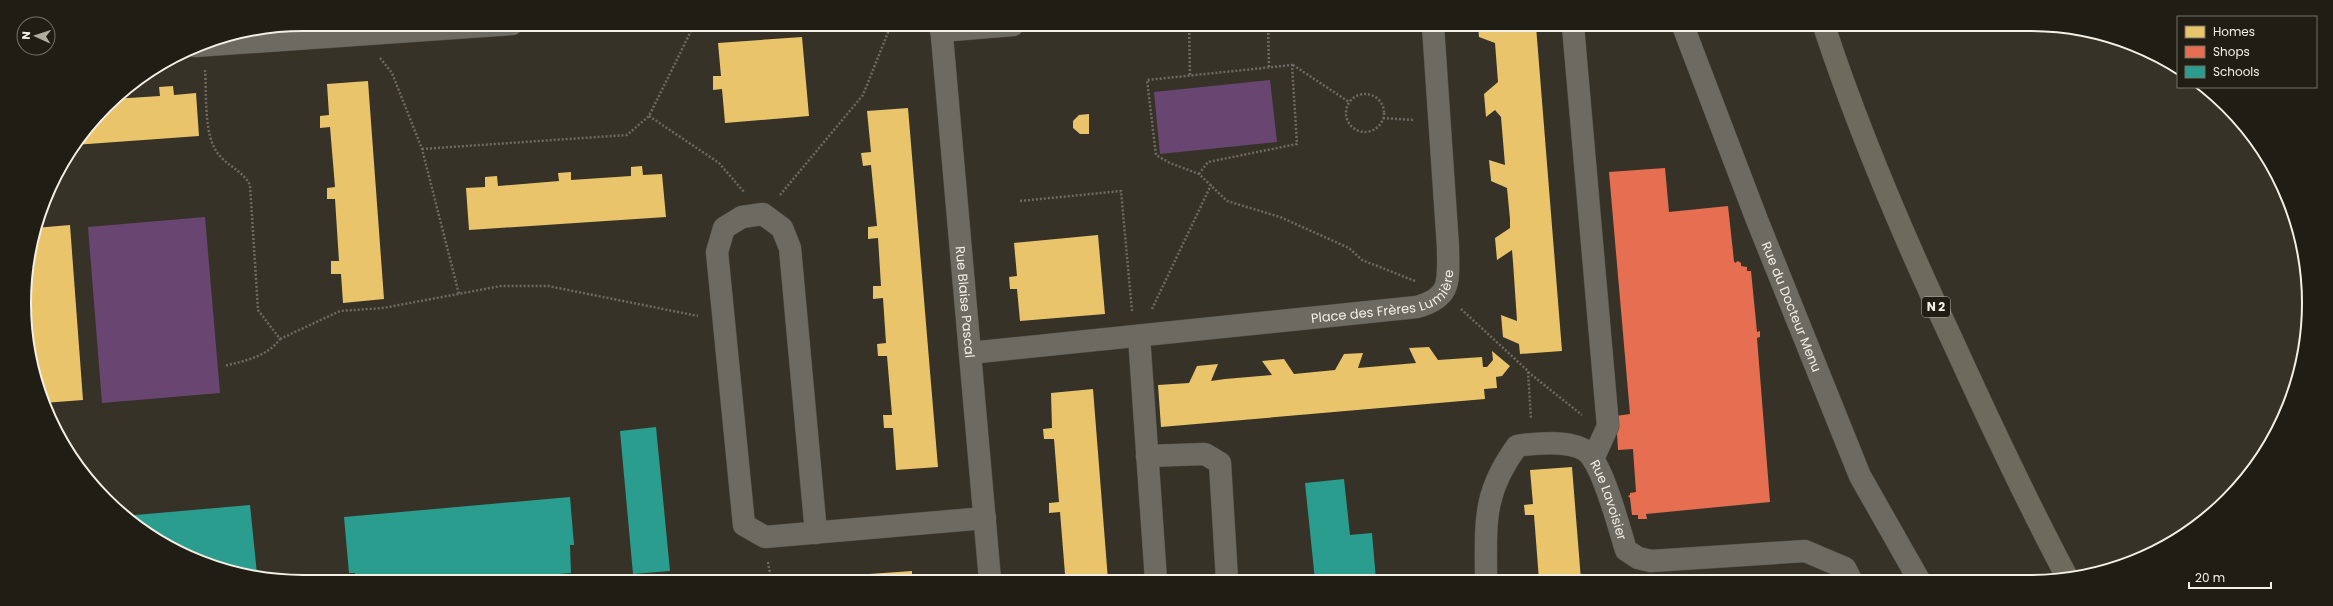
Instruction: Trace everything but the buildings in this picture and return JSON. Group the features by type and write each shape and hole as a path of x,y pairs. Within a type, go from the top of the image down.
{"main road":[{"name":"N 2","path":"1826,31 1841,76 1891,204 1994,431 2065,573"}],"street":[{"path":"217,45 415,31"},
{"name":"Rue Blaise Pascal","path":"941,31 990,575"},
{"name":"Place des Frères Lumière","path":"970,353 1417,307 1433,302 1444,293 1448,277 1448,247 1433,31"},
{"path":"1573,31 1608,426 1593,459"},
{"name":"Rue du Docteur Menu","path":"1685,31 1757,220 1860,476 1916,575"},
{"path":"816,533 790,248 782,228 763,214 742,217 724,228 717,252 744,525 765,537 816,533 985,518"},
{"path":"1139,336 1156,575"},
{"name":"Rue Lavoisier","path":"1486,575 1486,524 1491,489 1504,464 1517,446 1546,442 1570,446 1585,451 1598,465 1626,550 1638,558 1651,561 1805,551 1845,568 1848,575"},
{"path":"1147,456 1205,454 1220,463 1227,575"}],"path":[{"path":"422,149 627,135 649,116 691,31"},
{"path":"649,116 719,163 763,214 863,95 889,31"},
{"path":"1189,31 1190,75"},
{"path":"1268,31 1269,67"},
{"path":"360,35 392,73 422,149 459,294"},
{"path":"200,52 209,132 212,145 222,158 245,176 250,185 258,310 280,339"},
{"path":"1199,174 1208,162 1296,144 1292,65"},
{"path":"1349,102 1292,65 1147,80 1156,155 1170,163 1199,174 1227,201 1280,217 1349,248 1362,260 1444,293 1528,371 1578,413 1608,426"},
{"path":"1364,94 1375,97 1383,106 1383,118 1380,123 1370,130 1357,130 1348,121 1346,108 1353,98 1364,94"},
{"path":"1383,118 1440,123"},
{"path":"1139,336 1211,186"},
{"path":"1020,201 1121,191 1132,318 1139,336"},
{"path":"224,366 252,358 273,348 280,339 340,311 383,308 501,286 548,286 724,321"},
{"path":"1528,371 1533,443"}],"shaded area":[{"path":"1270,80 1277,142 1160,154 1154,92"},
{"path":"205,217 220,393 102,403 88,227"}]}
